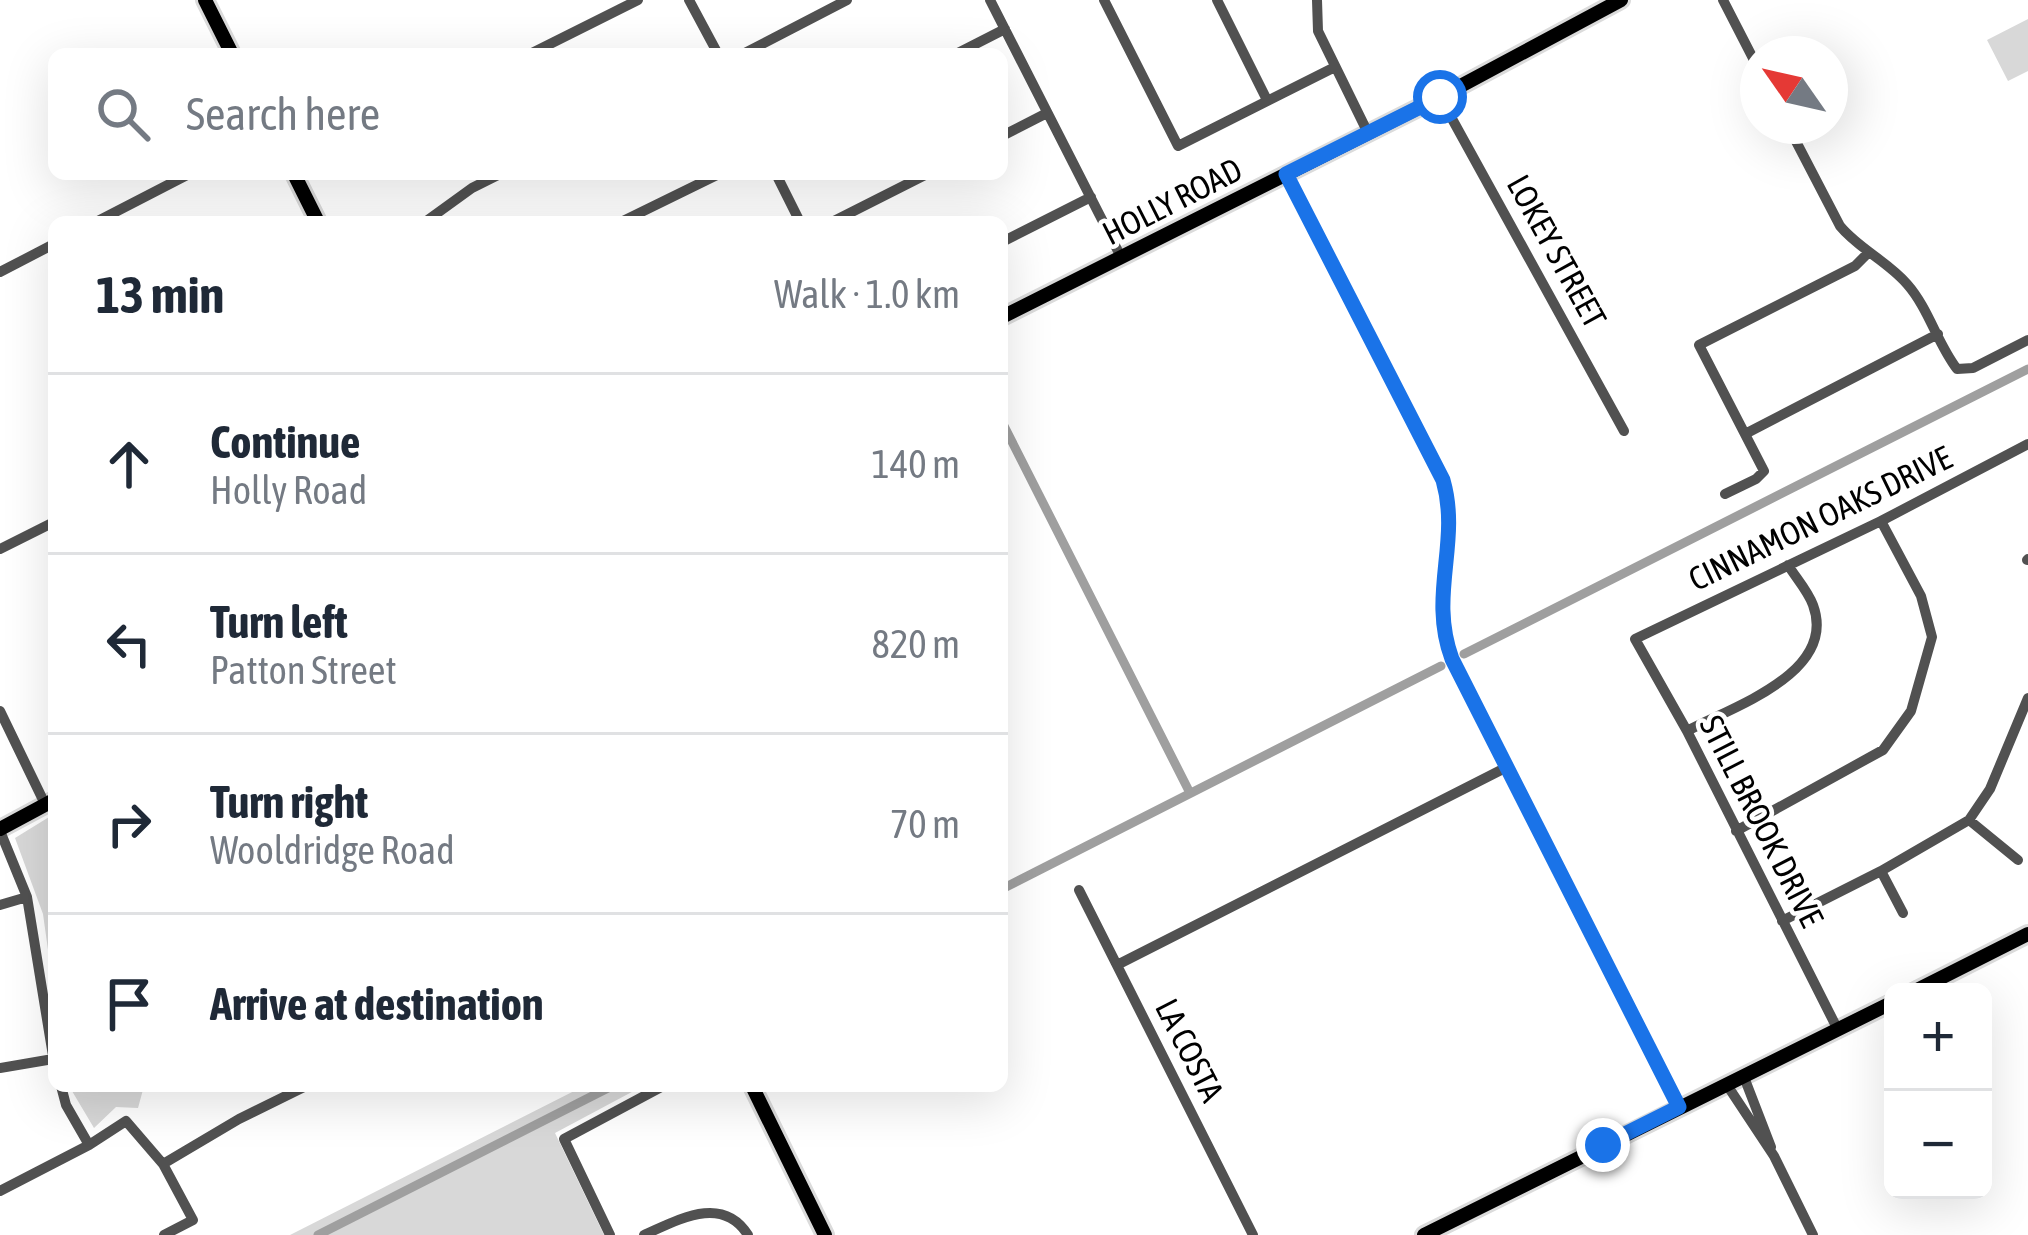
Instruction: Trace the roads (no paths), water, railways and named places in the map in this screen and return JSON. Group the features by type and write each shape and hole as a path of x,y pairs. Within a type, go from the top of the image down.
{"main road":[{"path":"205,0 229,48"},
{"name":"HOLLY ROAD","path":"1008,313 1440,97 1621,0"},
{"path":"297,180 315,216"},
{"path":"0,830 48,803"},
{"path":"1930,983 2028,934"},
{"path":"1424,1235 1884,1007"},
{"path":"755,1092 825,1235"}],"street":[{"path":"542,48 638,0"},
{"path":"689,0 715,48"},
{"path":"754,48 847,0"},
{"path":"990,0 1121,256"},
{"path":"1104,0 1178,146 1334,67"},
{"path":"1217,0 1267,100"},
{"path":"1317,0 1318,31 1367,131"},
{"path":"1723,0 1742,36"},
{"path":"968,48 1005,29"},
{"name":"LOKEY STREET","path":"1440,97 1624,431"},
{"path":"1008,133 1047,113"},
{"path":"1797,144 1840,226 1905,282 1957,369 1973,368 2028,340"},
{"path":"1286,174 1443,480 1450,511 1440,603 1442,630 1679,1107"},
{"path":"108,216 178,180"},
{"path":"432,216 488,180"},
{"path":"633,216 707,180"},
{"path":"779,180 797,216"},
{"path":"844,216 915,180"},
{"path":"1008,239 1091,197"},
{"path":"0,272 48,247"},
{"path":"1725,494 1764,471 1699,345 1855,266 1869,252"},
{"path":"1745,434 1937,334"},
{"name":"CINNAMON OAKS DRIVE","path":"1635,639 2026,450"},
{"path":"1736,831 1883,750 1911,711 1932,637 1921,596 1881,521"},
{"path":"0,549 48,525"},
{"path":"1687,731 1784,680 1805,663 1817,634 1814,606 1788,565"},
{"name":"STILL BROOK DRIVE","path":"1635,639 1687,731 1838,1030"},
{"path":"1782,921 1882,872 1969,820 1990,789 2025,716 2028,698"},
{"path":"0,711 48,798"},
{"path":"1117,965 1507,767"},
{"path":"1969,820 2018,860"},
{"path":"0,830 27,897 48,1025"},
{"path":"1882,872 1904,913"},
{"name":"LA COSTA","path":"1079,890 1253,1235"},
{"path":"0,905 27,897"},
{"path":"0,1069 48,1062"},
{"path":"1744,1077 1774,1156 1814,1235"},
{"path":"1727,1085 1774,1156"},
{"path":"63,1092 89,1145"},
{"path":"163,1164 294,1092"},
{"path":"610,1235 564,1139 652,1092"},
{"path":"0,1191 127,1121 163,1164 193,1220 164,1235"},
{"path":"644,1235 706,1211 740,1222 748,1235"}],"waterway":[{"path":"1464,654 2028,369"},
{"path":"1008,434 1190,793"},
{"path":"1008,886 1441,666"},
{"path":"318,1235 600,1092"}]}
